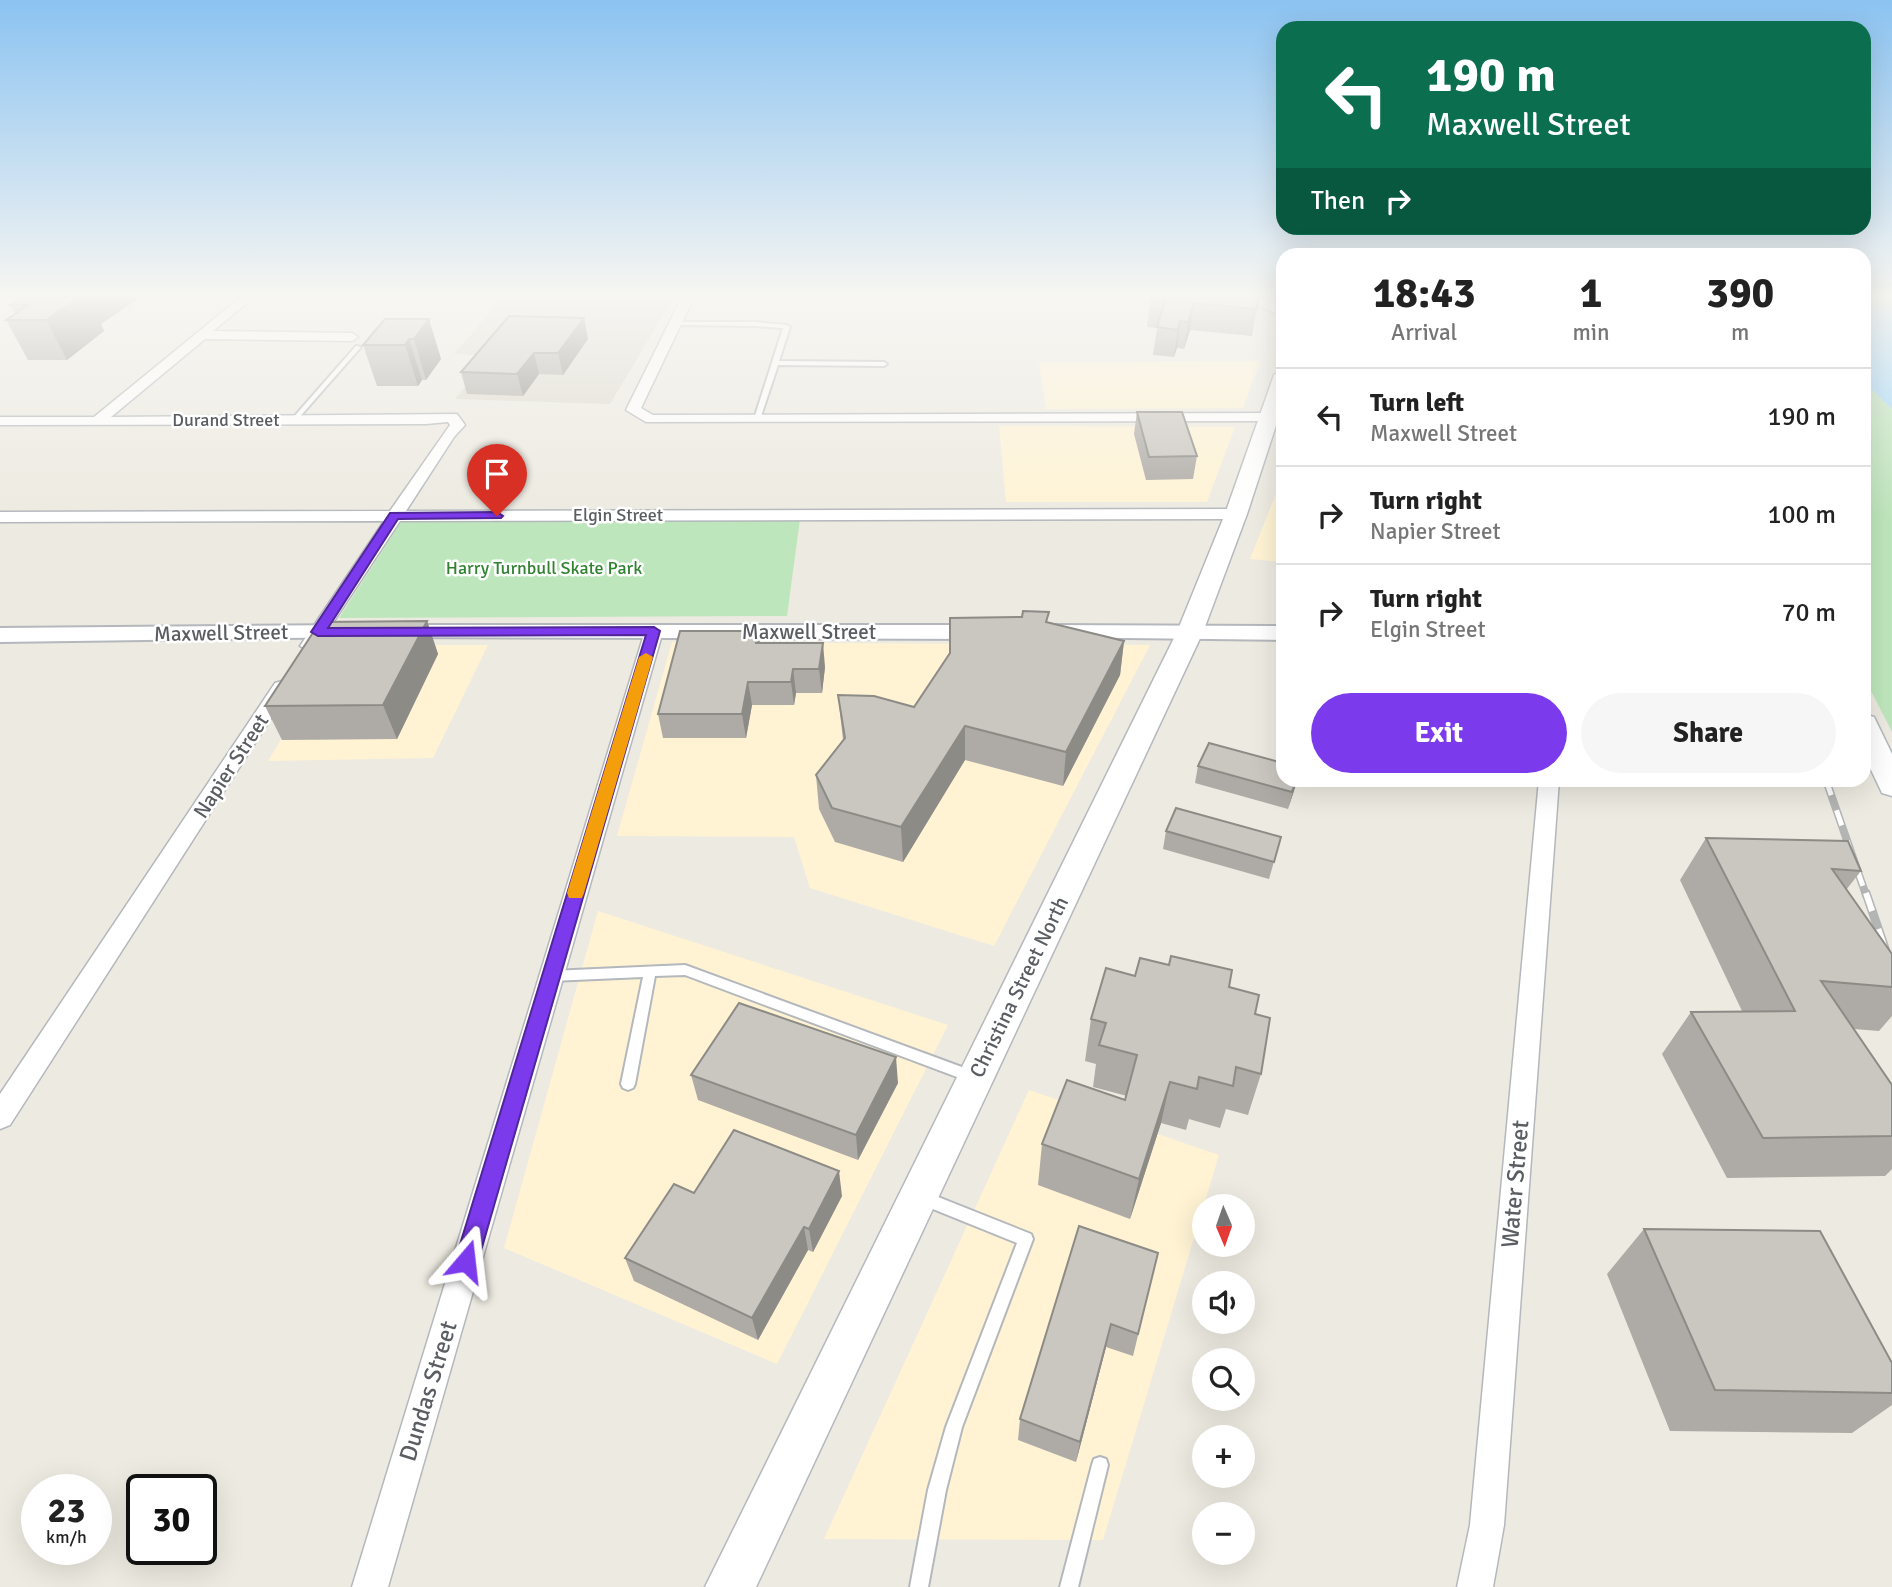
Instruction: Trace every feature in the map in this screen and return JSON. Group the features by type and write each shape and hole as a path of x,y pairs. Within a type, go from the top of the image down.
{"main road":[{"name":"Christina Street North","path":"730,1587 1190,632 1236,514 1276,395"},
{"path":"1871,739 1892,786"}],"street":[{"path":"98,420 158,371"},
{"path":"652,371 633,410 651,419 1268,417"},
{"name":"Durand Street","path":"0,421 426,420 452,417"},
{"name":"Napier Street","path":"0,1117 449,433 458,425 452,417"},
{"name":"Elgin Street","path":"0,516 1236,514"},
{"name":"Maxwell Street","path":"0,635 654,631 1276,633"},
{"name":"Dundas Street","path":"370,1587 654,631"},
{"name":"Water Street","path":"1475,1587 1487,1525 1548,787"}],"lane":[{"path":"294,420 332,371"},
{"path":"757,419 772,371"},
{"path":"551,976 685,970 975,1078"},
{"path":"628,1084 650,972"},
{"path":"918,1196 1027,1239 954,1427 937,1490 919,1587"},
{"path":"1069,1587 1100,1465"}],"shaded area":[{"path":"478,371 630,371 610,404 455,399"},
{"path":"1040,371 1256,371 1243,408 1046,409"},
{"path":"999,426 1235,427 1207,502 1006,502"},
{"path":"1276,493 1276,561 1250,559"},
{"path":"672,642 1150,645 994,946 810,888 794,837 617,836"},
{"path":"337,645 488,645 433,758 268,761"},
{"path":"598,911 948,1025 777,1364 504,1248"},
{"path":"1029,1090 1219,1155 1207,1194 1192,1194 1192,1245 1103,1540 824,1539"}],"green space":[{"path":"1871,389 1892,409 1892,732 1871,691"},
{"name":"Harry Turnbull Skate Park","path":"403,519 800,519 787,616 339,618"}],"water":[{"path":"1871,371 1892,371 1892,409 1871,389"}],"building":[{"path":"462,371 519,371 517,374"},
{"path":"1137,412 1182,412 1197,456 1149,457"},
{"path":"1023,611 1049,612 1046,622 1124,641 1066,752 965,726 901,827 832,808 816,775 845,738 838,695 874,696 914,707 950,653 950,618 1022,617"},
{"path":"427,621 383,705 265,706 320,622"},
{"path":"680,631 758,631 756,643 823,643 819,669 793,669 791,682 748,682 742,714 658,714"},
{"path":"1209,743 1276,761 1276,787 1294,787 1292,792 1198,766"},
{"path":"1176,808 1281,837 1274,862 1166,831"},
{"path":"1706,838 1848,841 1861,871 1832,869 1892,954 1892,987 1821,981 1892,1085 1892,1136 1763,1138 1691,1012 1795,1011"},
{"path":"1171,956 1232,970 1229,987 1259,995 1255,1014 1270,1018 1261,1074 1236,1067 1233,1086 1199,1077 1197,1089 1170,1082 1139,1179 1042,1144 1067,1080 1125,1100 1137,1055 1099,1045 1106,1023 1091,1019 1106,968 1135,976 1140,958 1169,965"},
{"path":"739,1003 896,1057 856,1135 691,1075"},
{"path":"734,1130 839,1171 809,1229 804,1227 752,1318 625,1258 674,1184 694,1193"},
{"path":"1079,1226 1158,1253 1138,1334 1111,1324 1080,1442 1020,1419"},
{"path":"1644,1229 1820,1231 1892,1363 1892,1393 1715,1390"}],"railway":[{"path":"1828,787 1866,895"},
{"path":"1866,893 1892,969"}],"slow traffic":[{"path":"575,893 646,657"}],"route":[{"path":"466,1261 654,631 318,632 395,516 497,516"}]}
